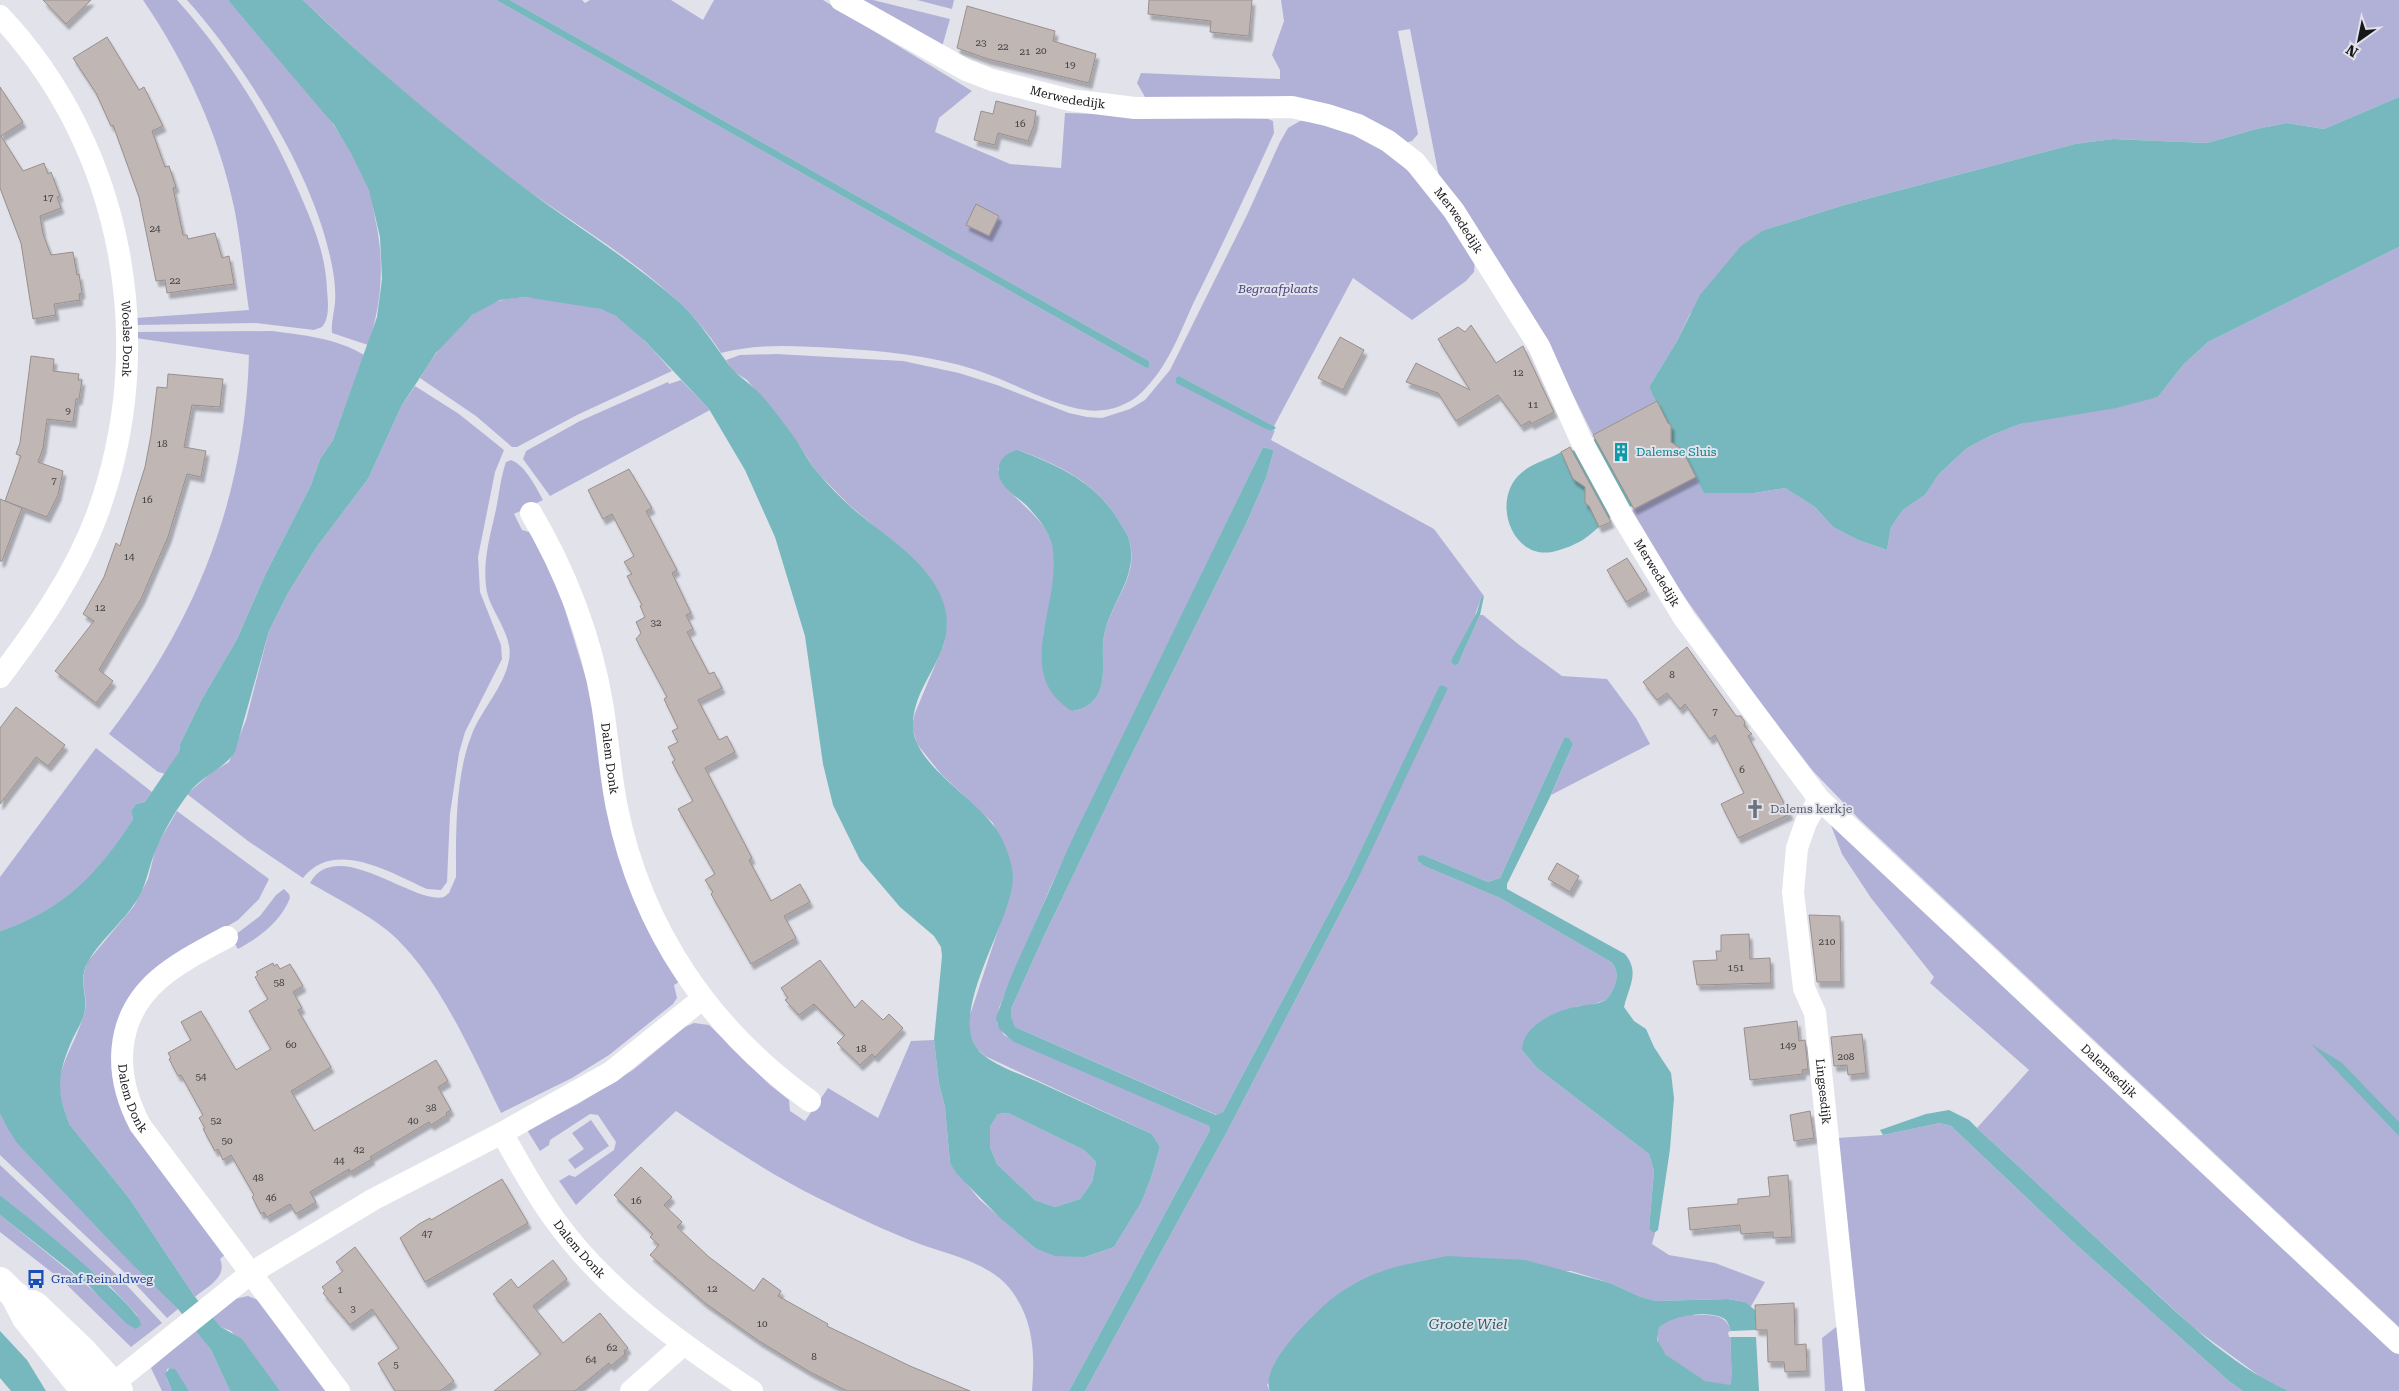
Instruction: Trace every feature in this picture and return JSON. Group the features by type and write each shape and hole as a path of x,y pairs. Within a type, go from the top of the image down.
{"street":[{"name":"Merwededijk","path":"841,0 966,70 992,80 1098,105 1134,108 1292,108 1327,115 1374,132 1415,162 1454,211 1539,346 1580,438 1623,517 1684,618 1819,799"},
{"name":"Woelse Donk","path":"0,16 17,34 38,63 71,114 88,150 104,191 116,237 124,286 128,330 121,429 112,469 96,517 62,590 3,667"},
{"name":"Dalem Donk","path":"531,513 560,570 591,657 602,702 617,808 635,872 645,899 671,952 702,999 749,1052 771,1072 810,1101"},
{"name":"Dalemsedijk","path":"1819,799 2399,1343"},
{"name":"Lingsesdijk","path":"1819,799 1806,822 1797,848 1793,892 1804,988 1815,1013 1854,1391"},
{"name":"Dalem Donk","path":"227,937 172,969 145,994 128,1025 123,1045 121,1066 124,1087 130,1107 140,1125 339,1391"},
{"path":"7,1288 36,1306 112,1388 186,1324 251,1273 374,1199 502,1133 611,1072 702,999"},
{"name":"Dalem Donk","path":"502,1133 556,1221 590,1261 632,1302 684,1344 752,1391"},
{"path":"7,1288 26,1318 85,1391"},
{"path":"631,1391 684,1344"}],"green space":[{"path":"143,0 177,0 230,67 261,116 304,204 321,252 326,277 328,305 325,323 322,327 314,330 256,323 136,325 136,318 249,310 235,212 229,184 211,128 187,75 159,24"},
{"path":"187,0 228,0 306,89 341,136 356,162 370,191 380,250 381,282 379,298 368,345 332,333 335,303 333,271 322,228 309,193 293,158 254,88 232,56"},
{"path":"303,0 496,0 1146,368 1149,361 510,0 582,0 585,3 590,0 671,0 703,20 714,0 823,0 972,91 939,118 935,132 1010,164 1061,168 1065,113 1268,119 1273,121 1274,133 1177,339 1159,372 1142,392 1123,405 1109,409 1086,410 1044,398 976,370 906,354 792,346 763,346 721,353 703,328 655,281 627,259 488,161 380,71"},
{"path":"857,0 873,0 950,19 942,47"},
{"path":"917,0 954,0 952,9"},
{"path":"1281,0 2399,0 2399,97 2324,129 2287,123 2256,129 2207,143 2113,139 2075,144 1844,205 1764,230 1690,314 1677,341 1649,387 1657,401 1593,435 1546,341 1439,177 1410,29 1398,31 1418,134 1412,141 1405,143 1362,119 1145,97 1137,83 1141,73 1280,79 1280,70 1272,55 1284,21"},
{"name":"Begraafplaats","path":"1300,121 1322,124 1367,141 1387,154 1405,168 1435,201 1475,260 1474,272 1466,281 1412,320 1353,278 1274,426 1179,376 1272,431 1275,430 1271,440 1434,529 1484,596 1481,598 1458,664 1480,615 1483,615 1518,644 1562,676 1607,679 1636,718 1650,744 1551,795 1573,744 1569,738 1564,738 1500,878 1488,882 1423,855 1418,861 1424,866 1500,898 1611,962 1614,966 1617,976 1616,981 1606,1000 1591,1005 1578,1006 1553,1015 1522,1050 1537,1068 1649,1154 1654,1171 1649,1229 1655,1233 1652,1244 1669,1255 1715,1263 1765,1282 1750,1308 1745,1302 1728,1299 1656,1301 1641,1297 1610,1283 1571,1271 1394,1269 1381,1272 1348,1288 1331,1300 1267,1385 1270,1391 1085,1391 1229,1128 1356,883 1441,685 1347,879 1223,1112 1217,1115 1015,1027 1010,1017 1011,1009 1044,936 1246,524 1266,478 1274,450 1263,447 1050,888 999,1008 997,1023 1004,1035 1209,1126 1210,1130 1069,1391 1032,1391 1033,1351 1029,1326 1019,1301 1011,1290 989,1271 963,1258 896,1234 818,1198 763,1168 676,1111 576,1205 559,1181 569,1175 575,1177 614,1150 616,1142 598,1115 590,1114 550,1140 549,1145 540,1151 527,1130 578,1104 633,1070 685,1027 694,1023 709,1025 770,1085 789,1100 790,1111 805,1121 828,1088 878,1118 911,1041 934,1040 939,1084 945,1107 950,1163 979,1199 1035,1248 1085,1257 1114,1247 1141,1203 1151,1178 1160,1147 1152,1134 985,1056 976,1048 969,1028 970,1015 1008,900 1013,879 993,823 941,774 917,744 912,726 915,713 944,644 947,624 945,610 927,574 897,545 849,505 816,471 796,440 747,380 733,371 726,360 740,355 776,354 903,361 959,373 997,385 1069,413 1087,417 1102,418 1130,409 1145,400 1170,370 1288,128","holes":["1018,450 1062,469 1089,486 1111,509 1127,533 1129,540 1131,554 1127,580 1105,630 1102,684 1097,696 1089,705 1072,711 1043,640 1052,596 1055,566 1053,547 1050,538 1037,519 1006,487 998,468"]},
{"path":"2399,247 2399,1327 1860,820 1813,771 1762,705 1653,553 1631,511 1696,477 1705,493 1754,493 1785,488 1815,507 1833,527 1858,540 1887,550 1891,527 1903,510 1925,495 1939,474 1967,448 1992,435 2020,424 2158,397 2183,365 2208,342"},
{"path":"525,297 572,302 607,311 631,327 672,371 577,415 517,447 512,447 476,416 420,378 444,343 465,321 489,304 510,298"},
{"path":"272,331 331,341 354,349 364,355 333,440 320,459 311,485 265,575 237,639 202,699 180,744 179,752 166,774 158,772 109,734 140,691 167,647 190,602 210,556 226,508 238,459 245,408 249,355 136,338 136,332"},
{"path":"681,380 710,410 550,496 523,459 526,451 580,421 668,382 669,384"},
{"path":"415,386 459,414 504,450 495,472 478,557 480,592 501,645 502,659 465,732 459,753 450,814 447,882 441,890 427,889 380,868 363,862 346,860 330,861 316,866 303,878 248,841 187,794 211,773 229,762 246,720 269,631 288,593 316,548 368,479 402,405"},
{"path":"511,460 525,471 543,500 514,514 522,530 533,533 562,600 679,982 674,985 677,998 673,1004 609,1055 572,1078 501,1113 452,1016 438,992 406,948 388,931 369,918 310,883 322,870 338,866 356,868 430,897 444,897 449,893 456,877 459,786 466,750 476,725 503,679 509,660 510,651 506,634 487,592 485,572 502,475 506,462"},
{"path":"96,748 152,792 145,802 136,804 131,811 133,819 120,839 106,858 78,888 44,913 0,931 0,877"},
{"path":"177,811 269,879 259,899 238,920 167,962 112,1066 226,1254 220,1259 222,1265 219,1276 195,1297 129,1198 70,1125 60,1092 60,1079 63,1067 84,1014 86,1001 83,983 88,961 134,906 148,879 156,847"},
{"path":"1829,820 2399,1354 2399,1391 2289,1391 2269,1383 2194,1328 1977,1128 2029,1070 1930,983 1934,977 1871,898 1842,854"},
{"path":"284,889 290,898 281,914 254,940 238,949 232,939 235,935 260,916 276,895"},
{"path":"1008,1113 1084,1150 1096,1162 1092,1182 1080,1199 1055,1207 1035,1200 997,1164 990,1147 990,1127 998,1114"},
{"path":"0,1114 6,1126 178,1309 167,1318 124,1272 0,1155"},
{"path":"591,1120 609,1146 575,1169 568,1160 584,1149 572,1133"},
{"path":"1940,1123 1951,1126 2071,1240 2230,1382 2243,1391 1864,1391 1837,1138 1883,1135"},
{"path":"0,1165 119,1277 162,1323 131,1347 63,1281 0,1232 0,1215 100,1296 138,1316 111,1287 0,1195"},
{"path":"248,1296 258,1300 327,1391 280,1391 231,1331 221,1327 212,1317 234,1299"},
{"path":"1689,1315 1720,1317 1728,1325 1731,1331 1728,1332 1729,1337 1731,1337 1730,1385 1712,1384 1702,1380 1674,1362 1660,1347 1658,1340 1659,1328 1666,1321"},
{"path":"1840,1324 1845,1391 1825,1391 1822,1338"},
{"path":"195,1330 211,1350 230,1391 189,1391 172,1368 167,1369 166,1377 172,1391 162,1391 151,1368"}],"water":[{"path":"228,0 303,0 406,93 460,137 514,180 660,286 687,310 733,369 763,397 797,441 813,466 839,496 911,556 930,578 938,590 946,610 947,629 937,661 921,691 915,708 913,725 916,741 924,756 994,826 1007,850 1013,874 1010,898 975,993 970,1016 971,1036 980,1052 1000,1065 1152,1134 1160,1147 1151,1178 1141,1203 1114,1247 1085,1257 1055,1256 1035,1248 999,1217 957,1174 950,1163 945,1107 939,1084 934,1040 942,956 941,947 934,936 900,907 860,860 833,805 823,764 805,636 775,537 745,470 709,409 645,341 616,316 601,309 525,297 500,300 472,315 436,353 402,405 368,479 316,548 288,593 269,631 235,752 224,764 199,782 184,800 157,847 141,893 129,912 93,953 83,975 84,1014 64,1061 60,1082 62,1102 70,1125 129,1198 195,1297 221,1327 242,1339 280,1391 230,1391 211,1350 178,1309 130,1262 17,1143 0,1114 0,931 23,922 61,901 92,873 120,839 133,819 131,811 136,804 145,802 179,752 180,744 202,699 237,639 265,575 311,485 320,459 333,440 377,317 382,279 380,237 369,190 352,155 334,125","holes":["1008,1113 1084,1150 1096,1162 1092,1182 1080,1199 1055,1207 1035,1200 997,1164 990,1147 990,1127 998,1114"]},
{"path":"496,0 510,0 1149,361 1149,367 1146,368"},
{"path":"2399,97 2399,247 2208,342 2183,365 2158,397 2116,408 2020,424 1992,435 1967,448 1939,474 1925,495 1903,510 1891,527 1887,550 1858,540 1833,527 1815,507 1785,488 1754,493 1704,493 1694,473 1598,524 1599,527 1584,539 1560,550 1538,552 1527,547 1517,538 1511,527 1507,514 1507,501 1510,488 1518,476 1533,465 1561,452 1563,456 1658,405 1649,387 1677,341 1700,295 1741,246 1764,230 1844,205 2075,144 2113,139 2207,143 2256,129 2287,123 2324,129"},
{"path":"1179,376 1276,428 1272,431 1264,428 1176,383 1176,378"},
{"path":"1263,447 1274,450 1266,478 1246,524 1044,936 1011,1009 1011,1017 1015,1027 1216,1115 1223,1112 1347,879 1439,687 1441,685 1448,688 1356,883 1229,1128 1085,1391 1069,1391 1210,1130 1209,1126 1014,1042 999,1029 996,1018 1010,979 1071,842"},
{"path":"1018,450 1062,470 1089,487 1111,509 1129,540 1130,567 1105,630 1103,678 1100,690 1089,705 1072,711 1054,695 1044,677 1042,657 1043,636 1054,567 1051,540 1036,516 1006,488 999,477 998,470 1001,460 1007,454"},
{"path":"1484,596 1480,615 1458,664 1455,665 1451,662 1452,659 1477,612 1481,598"},
{"path":"1564,738 1569,738 1573,744 1550,797 1507,884 1507,889 1625,954 1632,967 1632,979 1624,1007 1634,1021 1646,1029 1654,1047 1671,1073 1674,1098 1670,1149 1658,1230 1654,1233 1649,1229 1654,1171 1649,1154 1537,1068 1522,1050 1528,1033 1543,1020 1571,1008 1596,1004 1606,1000 1616,981 1617,976 1614,966 1611,962 1500,898 1424,866 1418,861 1418,856 1423,855 1488,882 1500,878"},
{"path":"2311,1044 2341,1062 2399,1122 2399,1136"},
{"path":"1949,1110 1969,1120 2206,1338 2246,1368 2289,1391 2243,1391 2230,1382 2071,1240 1951,1126 1940,1123 1883,1135 1880,1130 1926,1114"},
{"path":"0,1195 102,1280 136,1315 141,1325 136,1329 127,1324 86,1283 0,1215"},
{"name":"Groote Wiel","path":"1447,1256 1525,1260 1610,1283 1641,1297 1656,1301 1728,1299 1745,1302 1755,1310 1756,1330 1731,1331 1725,1319 1708,1314 1699,1314 1680,1317 1664,1324 1659,1328 1657,1340 1666,1355 1705,1381 1730,1385 1731,1337 1756,1337 1759,1391 1270,1391 1269,1381 1272,1368 1279,1355 1311,1317 1330,1300 1354,1284 1380,1272"},
{"path":"0,1331 27,1360 46,1391 11,1391 0,1378"},
{"path":"170,1368 175,1369 189,1391 172,1391 165,1374"}],"building":[{"path":"43,0 91,0 66,24"},
{"path":"1149,0 1252,0 1249,36 1210,32 1211,21 1148,14"},
{"path":"967,6 1055,31 1053,41 1096,54 1089,83 988,59 957,48"},
{"path":"107,37 139,90 144,87 163,126 152,131 165,167 169,166 176,187 173,188 183,235 187,235 188,239 215,233 222,258 229,256 234,284 167,293 165,280 156,281 139,197 113,125 111,126 96,93 73,58"},
{"path":"0,87 23,122 1,136 23,171 44,163 48,174 51,172 60,196 57,197 61,208 40,216 43,234 51,255 73,252 82,293 79,294 80,300 54,304 56,315 33,319 21,243 0,188"},
{"path":"996,101 1036,111 1034,125 1028,141 998,133 995,145 974,140 981,111 993,114"},
{"path":"976,204 999,216 989,236 966,225"},
{"path":"1471,325 1496,363 1523,346 1554,412 1531,424 1530,421 1521,426 1498,395 1456,421 1438,393 1406,382 1416,363 1470,390 1438,339 1458,327 1465,332"},
{"path":"1340,337 1364,350 1343,390 1318,378"},
{"path":"31,356 54,359 53,371 79,374 78,380 82,380 79,399 76,399 73,422 47,419 43,448 38,462 63,471 58,495 47,517 5,501 21,456 16,454 20,443"},
{"path":"168,374 223,379 220,407 192,405 184,447 206,451 201,477 187,474 168,537 141,599 99,670 113,681 96,703 55,671 94,621 83,614 104,577 116,543 120,546 145,467 157,387 167,388"},
{"path":"1657,401 1668,423 1671,425 1671,442 1682,449 1696,477 1634,509 1593,435"},
{"path":"1570,447 1611,522 1599,527 1589,506 1585,503 1585,487 1573,479 1561,452"},
{"path":"629,469 652,508 646,511 677,570 672,573 691,613 686,615 693,629 687,632 709,674 714,672 722,688 698,700 719,740 727,736 735,752 705,768 752,858 749,860 771,901 800,884 810,902 784,916 796,938 751,964 711,894 713,892 705,880 715,874 678,809 693,801 672,762 675,760 668,747 678,742 672,731 678,728 664,699 667,697 636,639 641,633 636,622 645,617 640,606 642,605 627,576 632,574 624,562 634,556 612,514 603,519 588,490"},
{"path":"0,499 22,508 2,561 0,561"},
{"path":"1627,558 1647,590 1626,602 1607,570"},
{"path":"1687,647 1736,716 1741,716 1745,722 1744,726 1752,734 1748,736 1790,814 1738,838 1721,804 1744,793 1715,735 1710,739 1685,704 1680,709 1667,693 1657,700 1643,682"},
{"path":"16,707 65,745 48,766 36,757 0,804 0,728"},
{"path":"1557,863 1579,876 1570,892 1548,879"},
{"path":"1809,915 1840,916 1841,982 1817,982"},
{"path":"1749,934 1750,959 1770,958 1771,983 1697,985 1693,961 1717,960 1716,951 1721,951 1721,935"},
{"path":"820,960 855,1008 862,1000 883,1020 889,1014 903,1028 875,1057 872,1054 860,1065 837,1043 845,1035 814,1004 799,1015 785,1000 788,998 781,988"},
{"path":"273,963 274,966 277,964 280,969 290,964 303,986 293,992 302,1008 298,1010 331,1067 291,1091 314,1131 436,1060 448,1081 438,1087 451,1110 446,1113 447,1115 431,1125 429,1122 370,1157 372,1159 350,1172 349,1169 310,1192 316,1202 296,1214 290,1204 267,1217 264,1212 261,1214 252,1197 254,1195 231,1155 223,1160 218,1149 215,1151 199,1118 203,1115 181,1075 178,1076 168,1053 191,1040 181,1022 201,1011 236,1070 271,1049 249,1011 268,999 255,977 258,975 256,972"},
{"path":"1797,1021 1799,1041 1805,1040 1808,1069 1802,1070 1803,1074 1750,1080 1744,1028"},
{"path":"1862,1034 1866,1073 1848,1075 1847,1065 1834,1066 1831,1037"},
{"path":"1810,1111 1814,1138 1794,1141 1790,1115"},
{"path":"641,1167 672,1197 664,1205 682,1222 677,1227 709,1257 754,1291 763,1278 781,1291 778,1296 828,1324 827,1326 910,1366 970,1391 847,1391 810,1372 759,1341 705,1303 650,1255 659,1245 650,1237 653,1234 614,1195"},
{"path":"1788,1175 1792,1237 1773,1238 1773,1232 1741,1234 1740,1225 1690,1230 1688,1208 1738,1204 1738,1199 1770,1196 1768,1177"},
{"path":"502,1179 528,1223 425,1282 400,1238 419,1224 430,1218 431,1220"},
{"path":"355,1247 454,1381 440,1391 395,1391 378,1363 399,1348 372,1309 350,1325 323,1293 325,1291 322,1287 343,1271 336,1262"},
{"path":"553,1260 567,1279 533,1306 563,1343 600,1313 628,1348 624,1351 625,1354 611,1366 609,1363 575,1391 494,1391 541,1354 493,1294 511,1279 518,1288"},
{"path":"1794,1303 1795,1345 1806,1344 1807,1371 1785,1372 1784,1362 1768,1362 1767,1330 1756,1330 1755,1305"}],"place":[{"name":"Dalemse Sluis","path":"1621,452"},
{"name":"Dalems kerkje","path":"1755,809"},
{"name":"Graaf Reinaldweg","path":"36,1279"}]}
